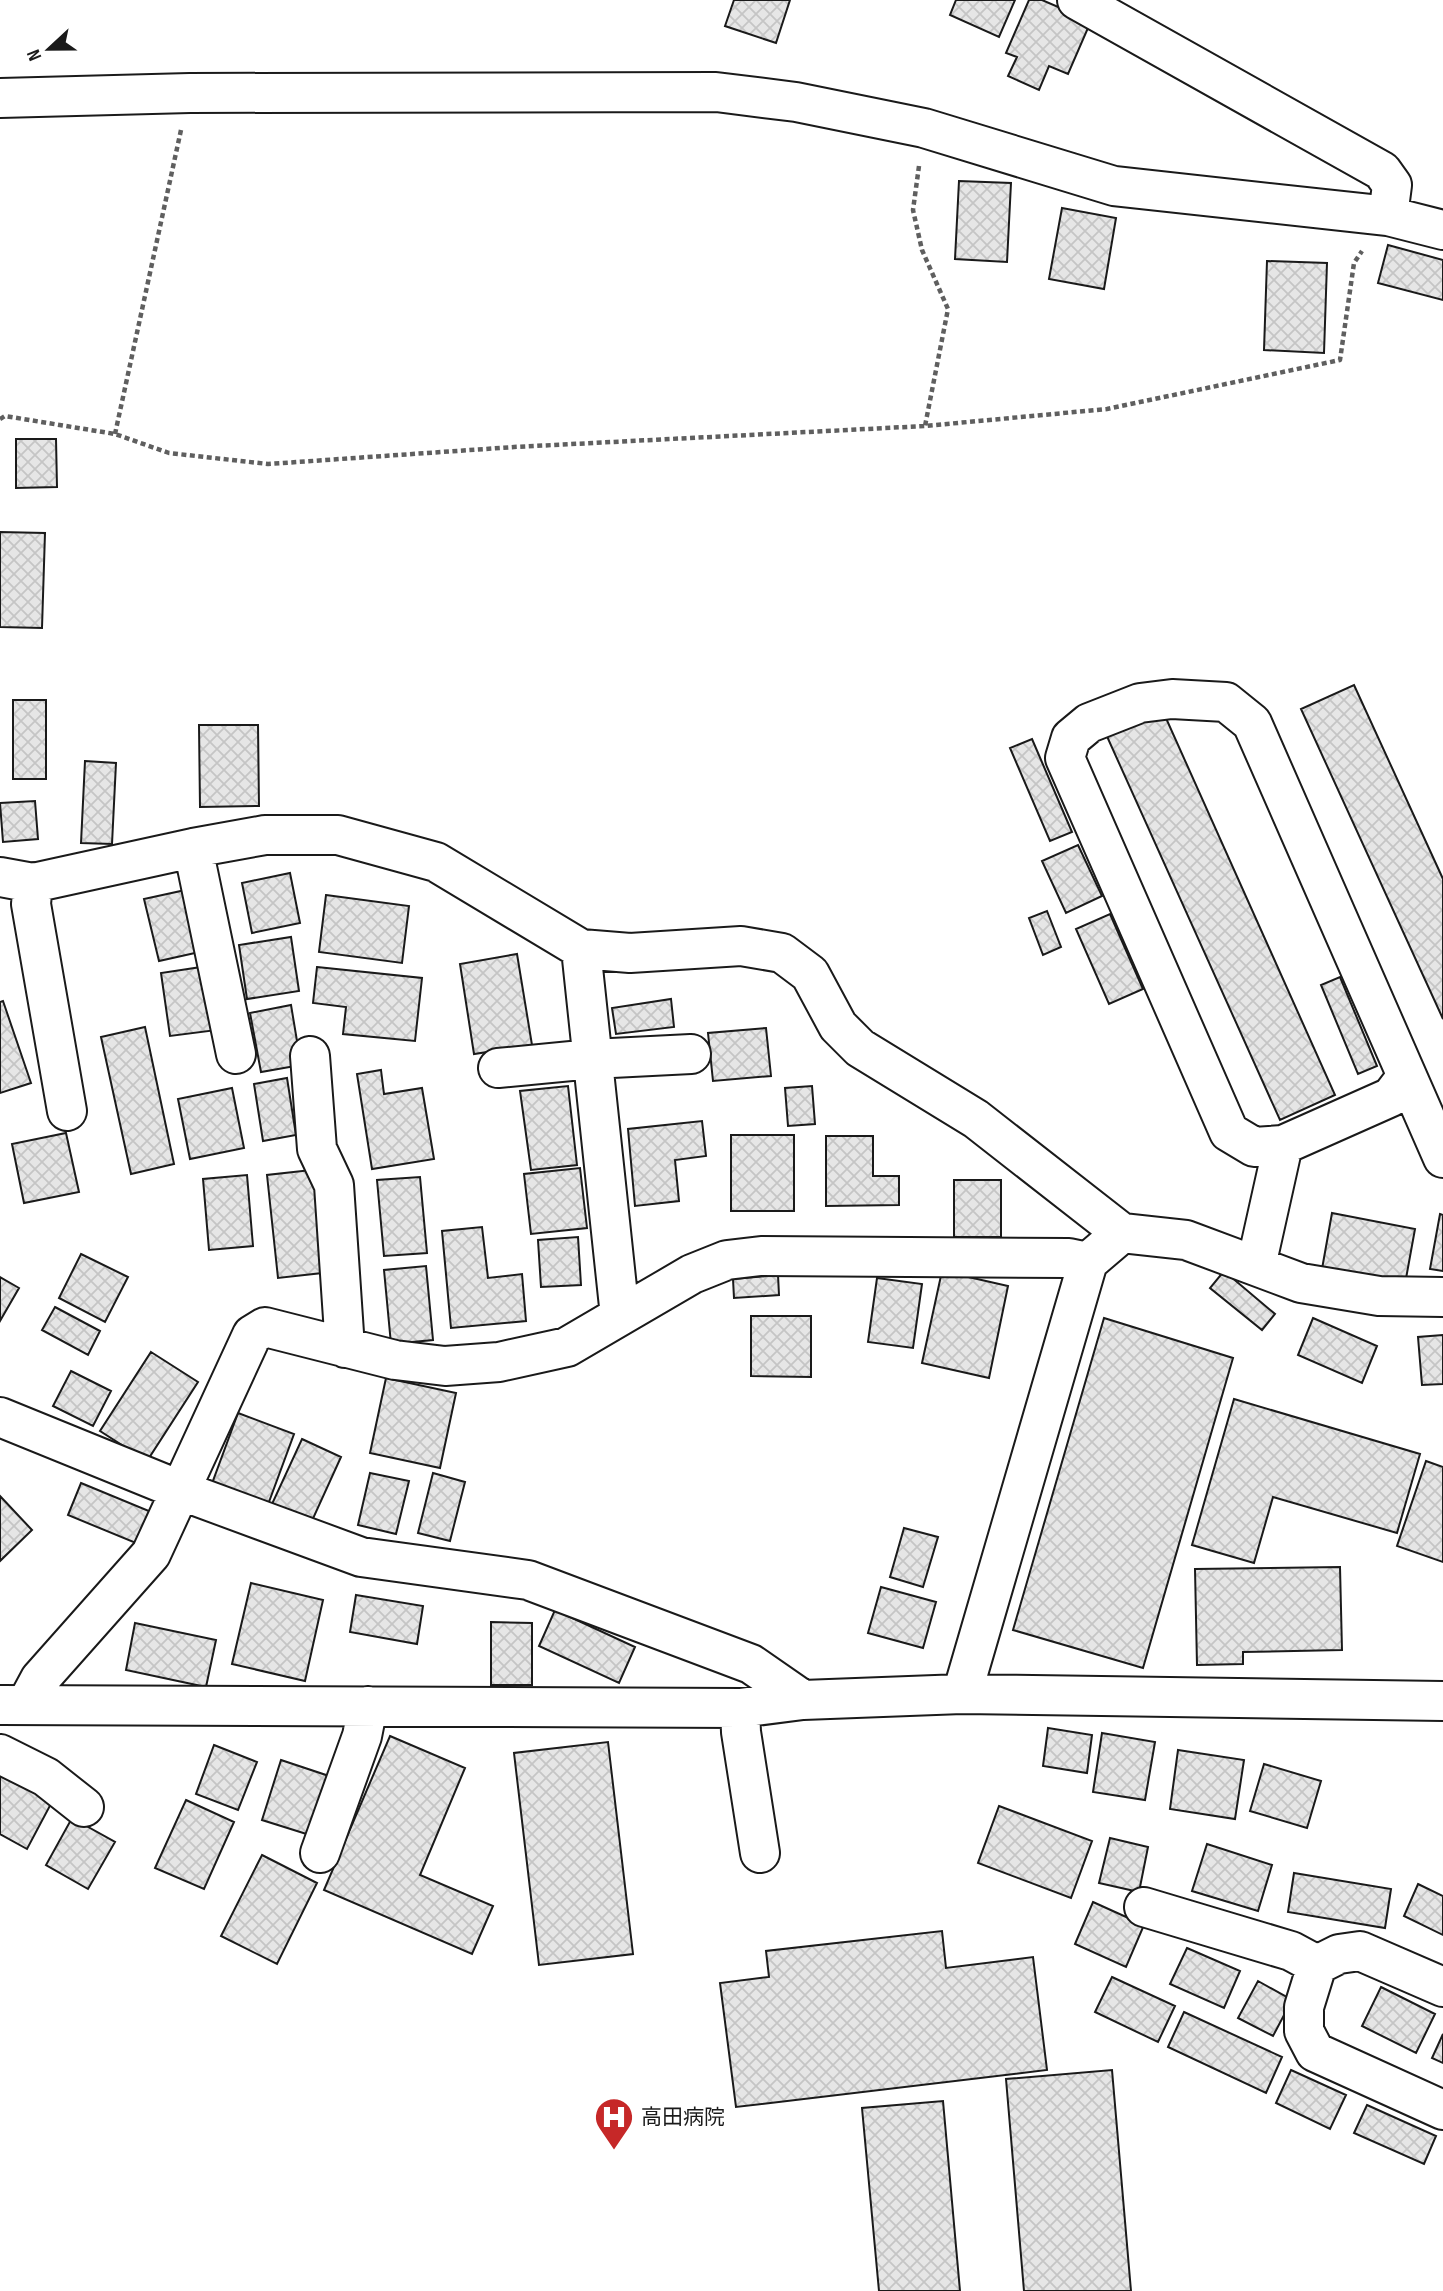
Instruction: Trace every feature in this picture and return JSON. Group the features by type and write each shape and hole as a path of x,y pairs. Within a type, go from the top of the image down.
{"street":[{"path":"1077,0 1382,170 1392,185 1388,216"},
{"path":"0,98 190,93 716,92 796,102 924,128 1114,186 1388,216 1443,230"},
{"path":"1408,1076 1391,1097 1283,1145 1254,1147 1229,1132 1065,758 1071,738 1089,723 1140,703 1172,699 1226,702 1252,723 1408,1076 1443,1157"},
{"path":"67,1111 31,904 16,880 265,835 338,835 436,862 581,949 630,953 741,946 782,953 810,974 838,1026 860,1048 976,1119 1122,1233 1186,1240 1301,1283 1379,1296 1443,1297"},
{"path":"193,848 236,1054"},
{"path":"581,949 620,1316"},
{"path":"498,1068 592,1059 691,1054"},
{"path":"310,1056 317,1149 334,1185 345,1348"},
{"path":"1256,1266 1283,1145"},
{"path":"962,1694 1088,1262 1122,1233"},
{"path":"13,1705 40,1679 151,1554 252,1335 265,1327 396,1360 445,1366 499,1362 567,1348 692,1274 727,1260 761,1256 1055,1258 1088,1262"},
{"path":"0,1417 182,1490 361,1557 528,1580 751,1664 803,1700"},
{"path":"13,1705 740,1708 803,1700 962,1694 1443,1701"},
{"path":"320,1853 362,1736 368,1706"},
{"path":"740,1708 741,1732 760,1853"},
{"path":"0,1754 46,1777 84,1807"},
{"path":"1144,1908 1291,1951 1317,1965"},
{"path":"1443,1987 1360,1951 1339,1954 1317,1965 1304,2007 1304,2031 1315,2052 1443,2110"}],"path":[{"path":"115,434 190,93"},
{"path":"924,128 913,210 922,250 948,309 925,426"},
{"path":"0,419 5,416 115,434 169,453 268,464 514,447 925,426 1107,409 1340,360 1354,263 1388,216"}],"building":[{"path":"734,0 790,0 776,43 725,26"},
{"path":"956,0 1015,0 999,37 950,15"},
{"path":"1029,0 1042,0 1091,21 1068,74 1049,66 1039,90 1008,76 1017,57 1006,53"},
{"path":"959,181 1011,183 1007,262 955,259"},
{"path":"1062,208 1116,218 1104,289 1049,279"},
{"path":"1388,245 1443,260 1443,300 1378,283"},
{"path":"1267,261 1327,263 1324,353 1264,350"},
{"path":"16,439 56,439 57,487 16,488"},
{"path":"0,532 45,533 42,628 0,627"},
{"path":"1354,685 1443,879 1443,1019 1301,709"},
{"path":"13,700 46,700 46,779 13,779"},
{"path":"1161,707 1335,1095 1280,1120 1105,732"},
{"path":"199,725 258,725 259,806 200,807"},
{"path":"1032,739 1072,832 1050,841 1010,748"},
{"path":"85,761 116,763 112,844 81,843"},
{"path":"35,801 38,839 3,842 0,803"},
{"path":"1078,845 1102,896 1066,913 1042,861"},
{"path":"290,873 300,923 252,933 242,883"},
{"path":"190,889 204,951 159,961 144,899"},
{"path":"326,895 409,906 402,963 319,952"},
{"path":"1047,911 1061,947 1043,955 1029,918"},
{"path":"1110,914 1143,989 1109,1004 1076,929"},
{"path":"291,937 299,991 247,999 239,945"},
{"path":"517,954 532,1045 474,1054 460,964"},
{"path":"208,966 217,1030 170,1036 161,973"},
{"path":"317,967 422,978 415,1041 343,1034 346,1007 313,1003"},
{"path":"1340,977 1377,1066 1358,1074 1321,985"},
{"path":"671,999 674,1027 616,1034 612,1008"},
{"path":"3,1001 31,1083 0,1093 0,1002"},
{"path":"291,1005 301,1065 261,1072 250,1013"},
{"path":"145,1027 174,1164 131,1174 101,1037"},
{"path":"766,1028 771,1076 713,1081 708,1033"},
{"path":"381,1070 384,1094 422,1088 434,1159 372,1169 357,1074"},
{"path":"287,1078 296,1135 263,1141 254,1084"},
{"path":"568,1086 577,1165 531,1170 520,1091"},
{"path":"812,1086 815,1124 788,1126 785,1088"},
{"path":"232,1088 244,1148 190,1159 178,1099"},
{"path":"702,1121 706,1156 675,1160 679,1201 635,1206 628,1129"},
{"path":"66,1133 79,1192 24,1203 12,1144"},
{"path":"731,1135 794,1135 794,1211 731,1211"},
{"path":"826,1136 873,1136 873,1176 899,1176 899,1205 826,1206"},
{"path":"580,1168 587,1228 531,1234 524,1174"},
{"path":"320,1169 331,1272 278,1278 267,1175"},
{"path":"247,1175 253,1246 209,1250 203,1179"},
{"path":"420,1177 427,1253 384,1256 377,1180"},
{"path":"954,1180 1001,1180 1001,1237 954,1237"},
{"path":"1332,1213 1415,1229 1405,1284 1322,1269"},
{"path":"1440,1214 1443,1215 1443,1271 1430,1269"},
{"path":"482,1227 488,1278 522,1274 526,1321 451,1328 442,1231"},
{"path":"578,1237 581,1285 541,1287 538,1240"},
{"path":"81,1254 128,1277 105,1322 59,1298"},
{"path":"426,1266 433,1340 391,1344 384,1270"},
{"path":"942,1271 1008,1286 989,1378 922,1363"},
{"path":"1224,1271 1275,1314 1262,1330 1210,1288"},
{"path":"778,1275 779,1295 734,1298 733,1279"},
{"path":"0,1277 19,1288 0,1321"},
{"path":"877,1278 922,1284 913,1348 868,1342"},
{"path":"55,1307 100,1331 88,1355 42,1330"},
{"path":"751,1316 811,1316 811,1377 751,1376"},
{"path":"1104,1318 1233,1358 1143,1668 1013,1630"},
{"path":"1313,1318 1377,1346 1362,1383 1298,1355"},
{"path":"1443,1335 1443,1384 1422,1385 1418,1337"},
{"path":"151,1352 198,1382 147,1461 100,1431"},
{"path":"71,1371 111,1391 93,1426 53,1406"},
{"path":"386,1378 456,1393 440,1468 370,1453"},
{"path":"1234,1399 1420,1454 1397,1533 1273,1497 1254,1563 1192,1545"},
{"path":"238,1413 294,1434 266,1510 210,1489"},
{"path":"302,1439 341,1457 311,1523 272,1504"},
{"path":"1426,1461 1443,1467 1443,1562 1397,1546"},
{"path":"370,1473 409,1481 396,1534 358,1525"},
{"path":"433,1473 465,1482 450,1541 418,1533"},
{"path":"81,1483 161,1516 148,1548 68,1515"},
{"path":"0,1496 32,1530 0,1561"},
{"path":"904,1528 938,1537 923,1587 890,1577"},
{"path":"1340,1567 1342,1650 1243,1652 1243,1664 1197,1665 1195,1569"},
{"path":"251,1583 323,1600 305,1681 232,1664"},
{"path":"881,1587 936,1602 923,1648 868,1633"},
{"path":"356,1595 423,1606 417,1644 350,1632"},
{"path":"555,1610 635,1647 619,1683 539,1646"},
{"path":"491,1622 532,1623 532,1685 491,1685"},
{"path":"135,1623 216,1640 206,1687 126,1670"},
{"path":"1048,1728 1092,1735 1087,1773 1043,1766"},
{"path":"1102,1733 1155,1742 1145,1800 1093,1792"},
{"path":"390,1736 465,1768 420,1875 493,1906 472,1954 324,1890"},
{"path":"608,1742 633,1954 539,1965 514,1753"},
{"path":"214,1745 257,1762 238,1810 196,1794"},
{"path":"1178,1750 1244,1760 1235,1819 1170,1809"},
{"path":"281,1760 335,1778 316,1837 262,1820"},
{"path":"1264,1764 1321,1781 1307,1828 1250,1811"},
{"path":"0,1772 53,1800 27,1849 0,1834"},
{"path":"186,1800 234,1822 204,1889 155,1868"},
{"path":"999,1806 1092,1841 1071,1898 978,1863"},
{"path":"72,1818 115,1842 88,1889 46,1865"},
{"path":"1110,1838 1148,1847 1139,1892 1099,1883"},
{"path":"1207,1844 1272,1865 1258,1911 1192,1891"},
{"path":"262,1855 317,1883 277,1964 221,1936"},
{"path":"1294,1873 1391,1889 1385,1928 1288,1912"},
{"path":"1418,1884 1443,1896 1443,1935 1404,1916"},
{"path":"1093,1902 1144,1925 1126,1967 1075,1944"},
{"path":"942,1931 946,1968 1033,1957 1047,2070 736,2107 720,1983 769,1977 766,1951"},
{"path":"1187,1948 1240,1971 1224,2008 1170,1984"},
{"path":"1112,1977 1175,2006 1158,2042 1095,2012"},
{"path":"1258,1981 1292,2000 1273,2036 1238,2018"},
{"path":"1381,1987 1435,2014 1416,2053 1362,2026"},
{"path":"1184,2012 1282,2057 1266,2093 1168,2047"},
{"path":"1443,2034 1443,2063 1432,2058"},
{"path":"1112,2070 1131,2291 1024,2291 1006,2079"},
{"path":"1291,2070 1346,2095 1330,2129 1276,2103"},
{"path":"943,2101 960,2291 879,2291 862,2108"},
{"path":"1367,2105 1436,2136 1424,2164 1354,2133"}],"place":[{"name":"高田病院","path":"614,2151"}]}
